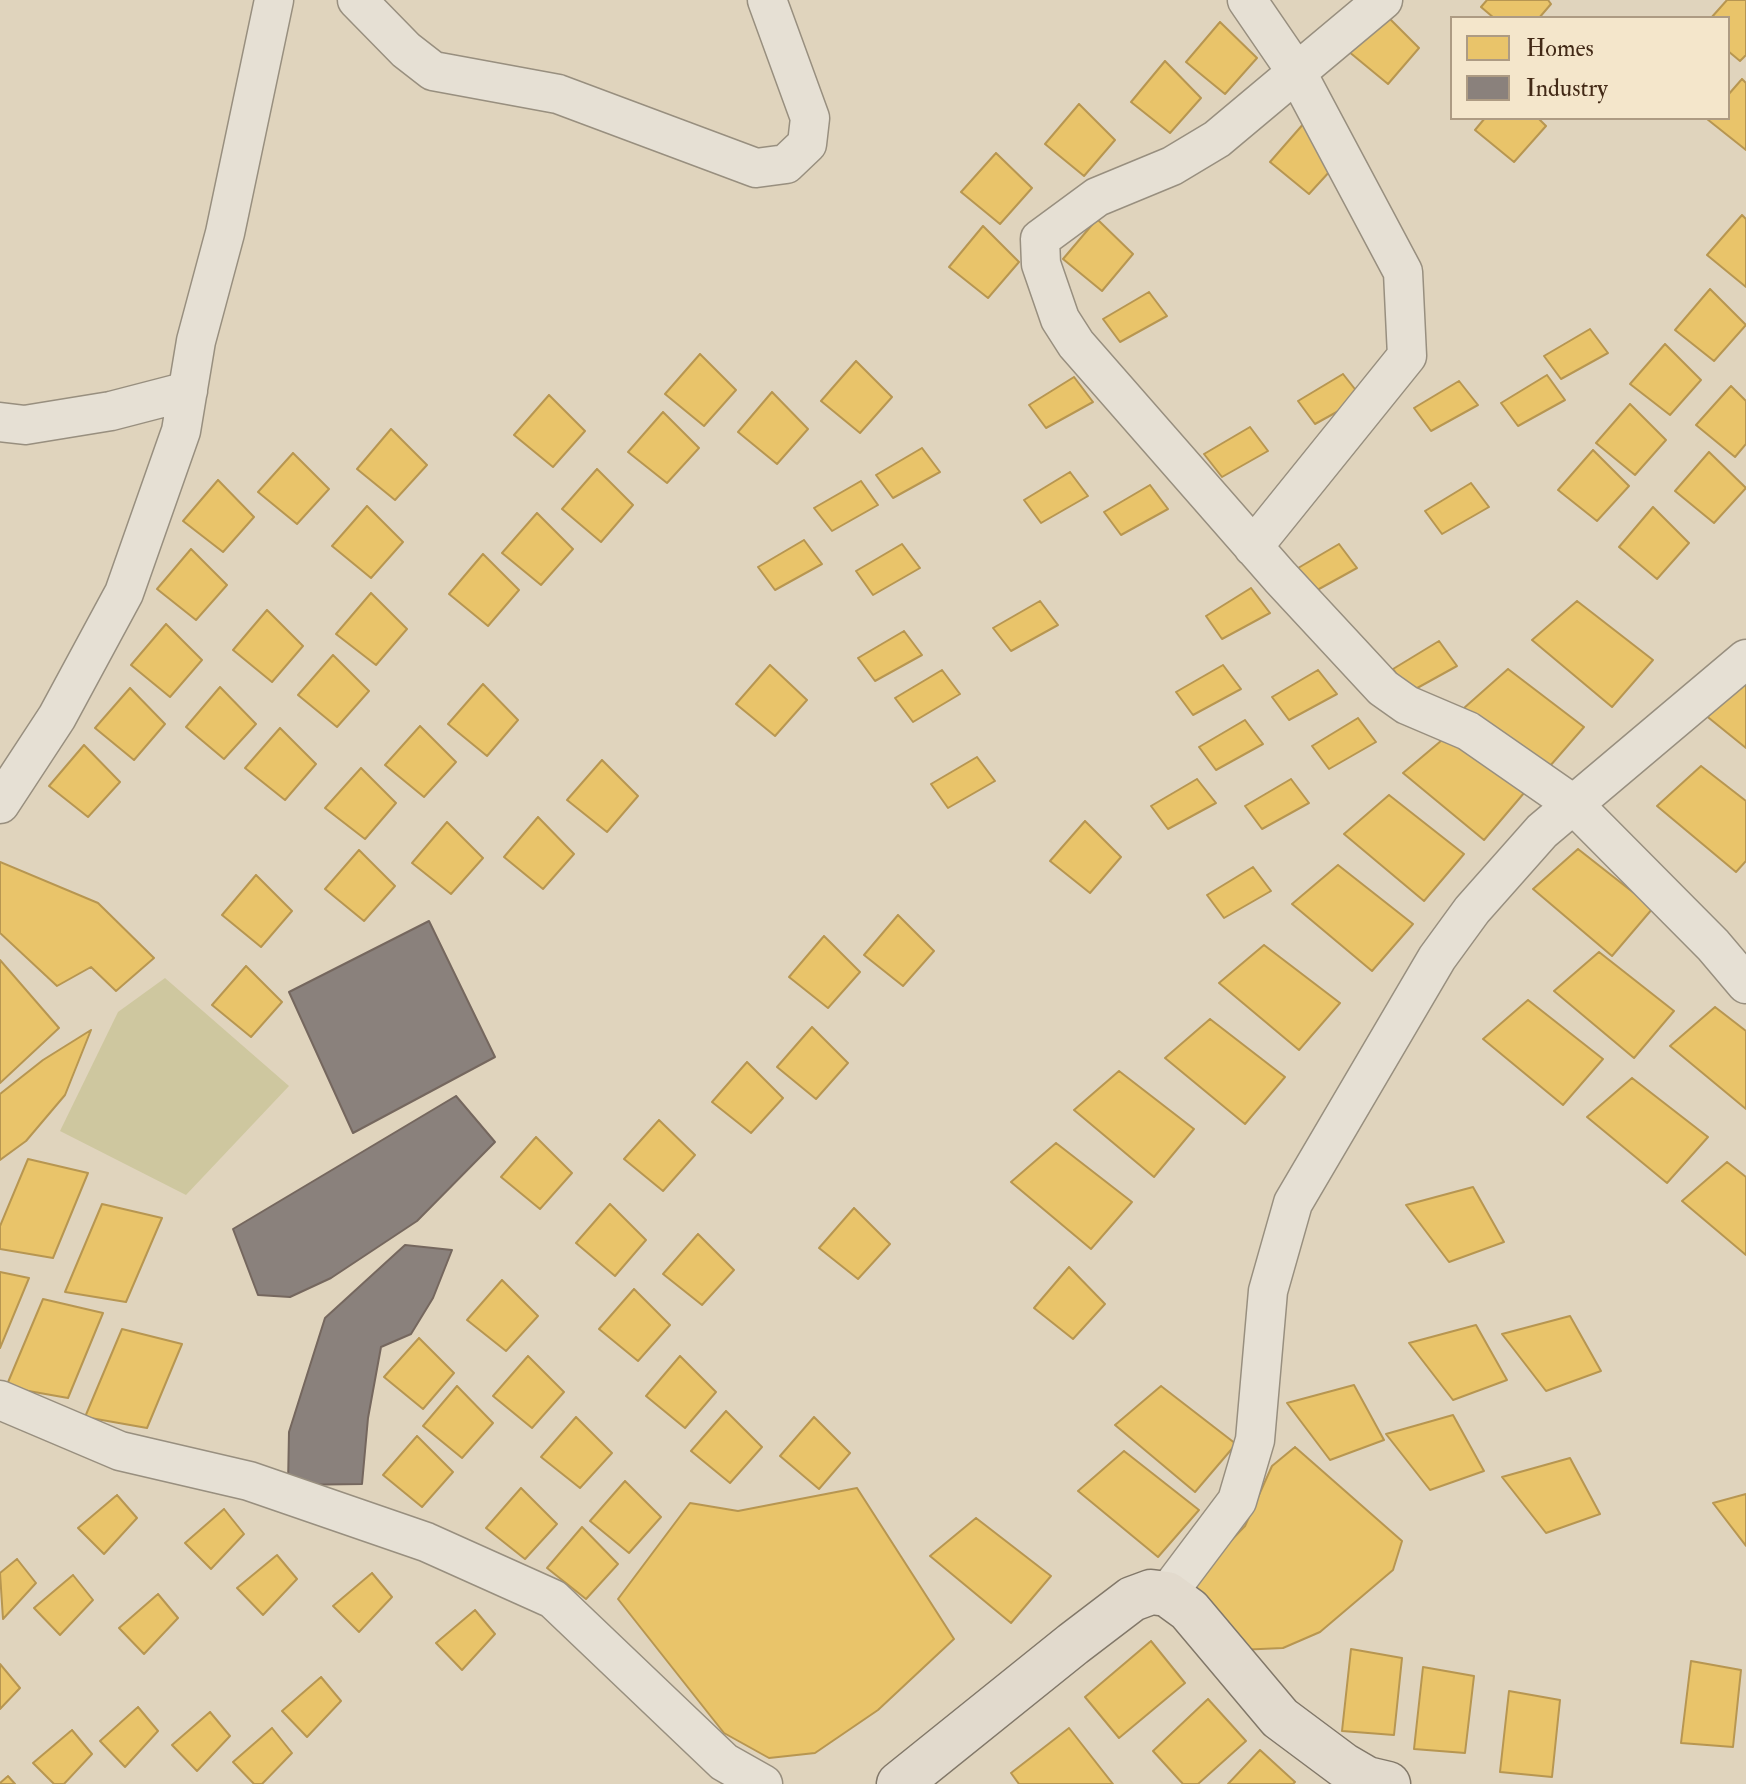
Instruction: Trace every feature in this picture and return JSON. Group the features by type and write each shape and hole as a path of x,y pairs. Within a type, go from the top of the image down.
{"main road":[{"path":"899,1784 1132,1599 1151,1592 1167,1594 1189,1610 1280,1718 1343,1765 1367,1779 1388,1784"}],"street":[{"path":"0,804 57,717 124,593 181,431 274,0"},
{"path":"357,0 406,50 433,71 558,94 756,168 786,164 807,144 810,118 767,0"},
{"path":"1247,0 1297,73 1403,272 1407,356 1253,547"},
{"path":"1383,0 1217,139 1172,166 1097,197 1040,239 1041,264 1060,319 1076,344 1253,547 1383,688 1407,705 1468,731 1573,804 1713,945 1746,984"},
{"path":"0,422 25,425 111,411 188,391"},
{"path":"1167,1594 1237,1501 1255,1440 1268,1291 1293,1203 1437,958 1472,910 1522,853 1573,804 1746,659"},
{"path":"0,1400 120,1451 249,1481 426,1542 553,1599 724,1762 763,1784"}],"shaded area":[{"path":"165,978 289,1086 186,1195 60,1131 118,1012"}],"building: Homes":[{"path":"1487,0 1548,0 1551,4 1541,16 1492,16 1481,7"},
{"path":"1727,0 1746,0 1746,55 1740,61 1730,53 1730,16 1713,16"},
{"path":"1383,12 1419,48 1388,84 1348,51"},
{"path":"1220,22 1257,58 1225,94 1186,62"},
{"path":"1165,61 1201,98 1170,133 1131,102"},
{"path":"1742,79 1746,83 1746,150 1708,120 1730,120 1730,93"},
{"path":"1079,104 1115,140 1084,176 1045,144"},
{"path":"1483,120 1540,120 1546,126 1514,162 1475,130"},
{"path":"1305,122 1342,158 1309,194 1270,162"},
{"path":"996,153 1032,188 1000,224 961,192"},
{"path":"1742,215 1746,219 1746,287 1707,255"},
{"path":"1097,219 1133,254 1102,291 1063,259"},
{"path":"983,226 1019,262 988,298 949,267"},
{"path":"1710,289 1746,325 1714,361 1675,330"},
{"path":"1149,292 1167,316 1120,342 1103,319"},
{"path":"1590,329 1608,353 1561,379 1544,356"},
{"path":"1665,344 1701,380 1670,415 1630,384"},
{"path":"700,354 736,390 704,426 665,394"},
{"path":"856,361 892,397 860,433 821,401"},
{"path":"1343,374 1362,398 1315,424 1298,401"},
{"path":"1547,375 1565,400 1518,426 1501,403"},
{"path":"1074,377 1093,402 1046,428 1029,405"},
{"path":"1459,381 1478,405 1431,431 1414,408"},
{"path":"1731,386 1746,401 1746,444 1735,457 1696,425"},
{"path":"772,392 808,429 777,464 738,432"},
{"path":"549,395 585,431 553,467 514,435"},
{"path":"1630,404 1666,440 1635,475 1596,443"},
{"path":"663,412 699,448 667,483 628,452"},
{"path":"1250,427 1268,451 1222,477 1204,454"},
{"path":"391,429 427,465 395,500 357,469"},
{"path":"922,448 940,472 893,498 876,475"},
{"path":"1593,450 1629,486 1597,521 1558,490"},
{"path":"1709,452 1746,488 1714,523 1675,491"},
{"path":"293,453 329,489 297,524 258,492"},
{"path":"597,469 633,505 601,542 562,509"},
{"path":"1070,472 1088,496 1041,523 1024,500"},
{"path":"218,480 254,517 223,552 183,521"},
{"path":"861,481 878,505 832,531 814,508"},
{"path":"1471,483 1489,507 1442,534 1425,511"},
{"path":"1150,485 1168,509 1121,535 1104,512"},
{"path":"367,506 403,542 371,578 332,546"},
{"path":"1653,507 1689,543 1657,579 1619,547"},
{"path":"537,513 573,549 541,585 502,553"},
{"path":"804,540 822,564 775,590 758,567"},
{"path":"902,544 920,568 873,595 856,571"},
{"path":"1339,544 1357,568 1310,594 1293,571"},
{"path":"191,549 227,585 196,620 157,589"},
{"path":"483,554 519,590 488,626 449,594"},
{"path":"1251,588 1270,613 1222,639 1206,616"},
{"path":"371,593 407,629 376,665 336,634"},
{"path":"1040,601 1058,625 1011,651 993,628"},
{"path":"1577,601 1653,660 1612,707 1532,640"},
{"path":"267,610 303,646 272,682 233,650"},
{"path":"166,624 202,660 170,697 131,665"},
{"path":"904,631 922,655 875,681 858,658"},
{"path":"1439,641 1457,666 1410,692 1393,669"},
{"path":"333,655 369,691 337,727 298,695"},
{"path":"770,665 807,700 775,736 736,704"},
{"path":"1223,665 1241,689 1193,715 1176,692"},
{"path":"1508,669 1584,727 1543,774 1464,708"},
{"path":"942,670 960,694 913,722 895,698"},
{"path":"1318,670 1337,694 1289,720 1272,697"},
{"path":"1746,678 1746,748 1704,714"},
{"path":"483,684 518,720 487,756 448,724"},
{"path":"220,687 256,724 224,759 186,727"},
{"path":"130,688 165,724 134,760 95,728"},
{"path":"1358,718 1376,742 1329,769 1312,746"},
{"path":"1245,720 1263,744 1216,770 1199,747"},
{"path":"420,726 456,762 424,797 385,765"},
{"path":"280,728 316,764 285,800 245,768"},
{"path":"1448,735 1524,793 1484,840 1403,773"},
{"path":"84,745 120,782 88,817 49,786"},
{"path":"977,757 995,781 948,808 931,784"},
{"path":"602,760 638,796 607,832 567,800"},
{"path":"1701,766 1746,801 1746,861 1736,872 1657,806"},
{"path":"361,768 396,803 365,839 325,808"},
{"path":"1197,779 1216,803 1168,829 1151,806"},
{"path":"1291,779 1309,803 1262,829 1245,806"},
{"path":"1389,795 1464,854 1424,901 1344,834"},
{"path":"538,817 574,854 543,889 504,857"},
{"path":"1085,821 1121,857 1090,893 1050,861"},
{"path":"447,822 483,858 451,894 412,863"},
{"path":"1578,849 1653,908 1612,956 1533,889"},
{"path":"359,850 395,886 364,921 325,889"},
{"path":"0,862 98,903 154,958 116,991 91,967 57,986 0,933"},
{"path":"1338,865 1413,924 1372,971 1292,904"},
{"path":"1253,867 1271,891 1224,918 1207,895"},
{"path":"256,875 292,911 261,947 222,915"},
{"path":"898,915 934,951 903,986 864,955"},
{"path":"824,936 860,972 828,1008 789,977"},
{"path":"1264,945 1340,1003 1299,1050 1219,983"},
{"path":"1599,952 1674,1011 1634,1058 1554,991"},
{"path":"0,960 59,1028 0,1083"},
{"path":"246,966 282,1002 251,1037 212,1005"},
{"path":"1528,1000 1603,1059 1563,1105 1483,1039"},
{"path":"1715,1007 1746,1031 1746,1109 1670,1046"},
{"path":"1210,1019 1285,1077 1245,1124 1165,1058"},
{"path":"812,1027 848,1063 816,1099 777,1067"},
{"path":"91,1030 65,1095 26,1141 0,1160 0,1094 43,1060"},
{"path":"747,1062 783,1098 751,1133 712,1102"},
{"path":"1119,1071 1194,1129 1154,1177 1074,1110"},
{"path":"1632,1078 1708,1137 1667,1183 1587,1117"},
{"path":"659,1120 695,1155 663,1191 624,1159"},
{"path":"536,1137 572,1173 540,1209 501,1177"},
{"path":"1056,1143 1132,1202 1091,1249 1011,1182"},
{"path":"28,1159 88,1173 53,1258 0,1249 0,1226"},
{"path":"1727,1162 1746,1177 1746,1255 1682,1201"},
{"path":"1473,1187 1504,1242 1449,1262 1406,1205"},
{"path":"102,1204 162,1218 126,1302 65,1292"},
{"path":"610,1204 646,1240 615,1276 576,1243"},
{"path":"854,1208 890,1244 858,1279 819,1248"},
{"path":"698,1234 734,1270 702,1305 663,1274"},
{"path":"1069,1267 1105,1304 1073,1339 1034,1308"},
{"path":"0,1272 29,1278 0,1348"},
{"path":"502,1280 538,1316 506,1351 467,1320"},
{"path":"634,1289 670,1325 638,1361 599,1329"},
{"path":"43,1299 103,1313 68,1398 6,1387"},
{"path":"1570,1316 1601,1371 1546,1391 1502,1334"},
{"path":"1476,1325 1507,1380 1453,1400 1409,1343"},
{"path":"122,1329 182,1344 147,1428 85,1417"},
{"path":"419,1338 454,1373 423,1409 384,1377"},
{"path":"528,1356 564,1392 532,1428 493,1396"},
{"path":"680,1356 716,1392 685,1428 646,1396"},
{"path":"1354,1385 1384,1440 1330,1460 1287,1403"},
{"path":"457,1386 493,1423 462,1458 423,1426"},
{"path":"1161,1386 1236,1444 1195,1492 1115,1425"},
{"path":"726,1411 762,1447 730,1483 691,1451"},
{"path":"1453,1415 1484,1471 1430,1490 1386,1434"},
{"path":"576,1417 612,1453 580,1488 541,1457"},
{"path":"814,1417 850,1453 819,1489 780,1456"},
{"path":"417,1436 453,1472 422,1507 383,1475"},
{"path":"1295,1447 1402,1541 1393,1570 1320,1632 1283,1648 1238,1650 1191,1582 1245,1526 1272,1466"},
{"path":"1124,1451 1199,1510 1158,1557 1078,1491"},
{"path":"1570,1458 1600,1514 1546,1533 1502,1477"},
{"path":"625,1481 661,1517 629,1553 590,1521"},
{"path":"521,1488 557,1524 525,1559 486,1528"},
{"path":"857,1488 954,1639 878,1710 815,1753 769,1758 724,1733 618,1599 690,1503 738,1511"},
{"path":"1746,1494 1746,1546 1713,1503"},
{"path":"117,1495 137,1518 104,1554 78,1528"},
{"path":"224,1509 244,1534 211,1569 185,1543"},
{"path":"976,1518 1051,1576 1011,1623 930,1556"},
{"path":"582,1527 618,1564 586,1599 547,1568"},
{"path":"277,1555 297,1579 263,1615 237,1588"},
{"path":"17,1559 36,1583 3,1619 0,1573"},
{"path":"372,1573 392,1597 359,1632 333,1606"},
{"path":"73,1575 93,1600 60,1635 34,1608"},
{"path":"158,1594 178,1618 144,1654 119,1628"},
{"path":"475,1610 495,1634 462,1670 436,1643"},
{"path":"1151,1641 1185,1683 1119,1738 1085,1697"},
{"path":"1351,1649 1402,1658 1394,1735 1342,1731"},
{"path":"1691,1661 1741,1670 1733,1747 1681,1743"},
{"path":"0,1664 20,1688 0,1709"},
{"path":"1423,1667 1474,1676 1465,1753 1414,1749"},
{"path":"321,1677 341,1701 307,1737 282,1711"},
{"path":"1509,1691 1560,1700 1552,1777 1500,1772"},
{"path":"1208,1699 1246,1741 1198,1784 1183,1784 1153,1751"},
{"path":"138,1707 158,1731 125,1767 100,1741"},
{"path":"210,1712 230,1736 197,1771 172,1745"},
{"path":"272,1728 292,1753 262,1784 254,1784 233,1762"},
{"path":"1069,1728 1113,1784 1019,1784 1011,1773"},
{"path":"72,1730 92,1754 64,1784 54,1784 33,1763"},
{"path":"1260,1750 1295,1782 1228,1784"},
{"path":"8,1776 15,1784 0,1784 0,1783"}],"building: Industry":[{"path":"429,921 495,1057 353,1133 289,992"},
{"path":"456,1096 495,1142 417,1221 331,1278 290,1297 258,1295 233,1229"},
{"path":"405,1245 452,1250 433,1298 411,1334 381,1347 368,1418 362,1484 288,1485 289,1432 325,1318"}]}
